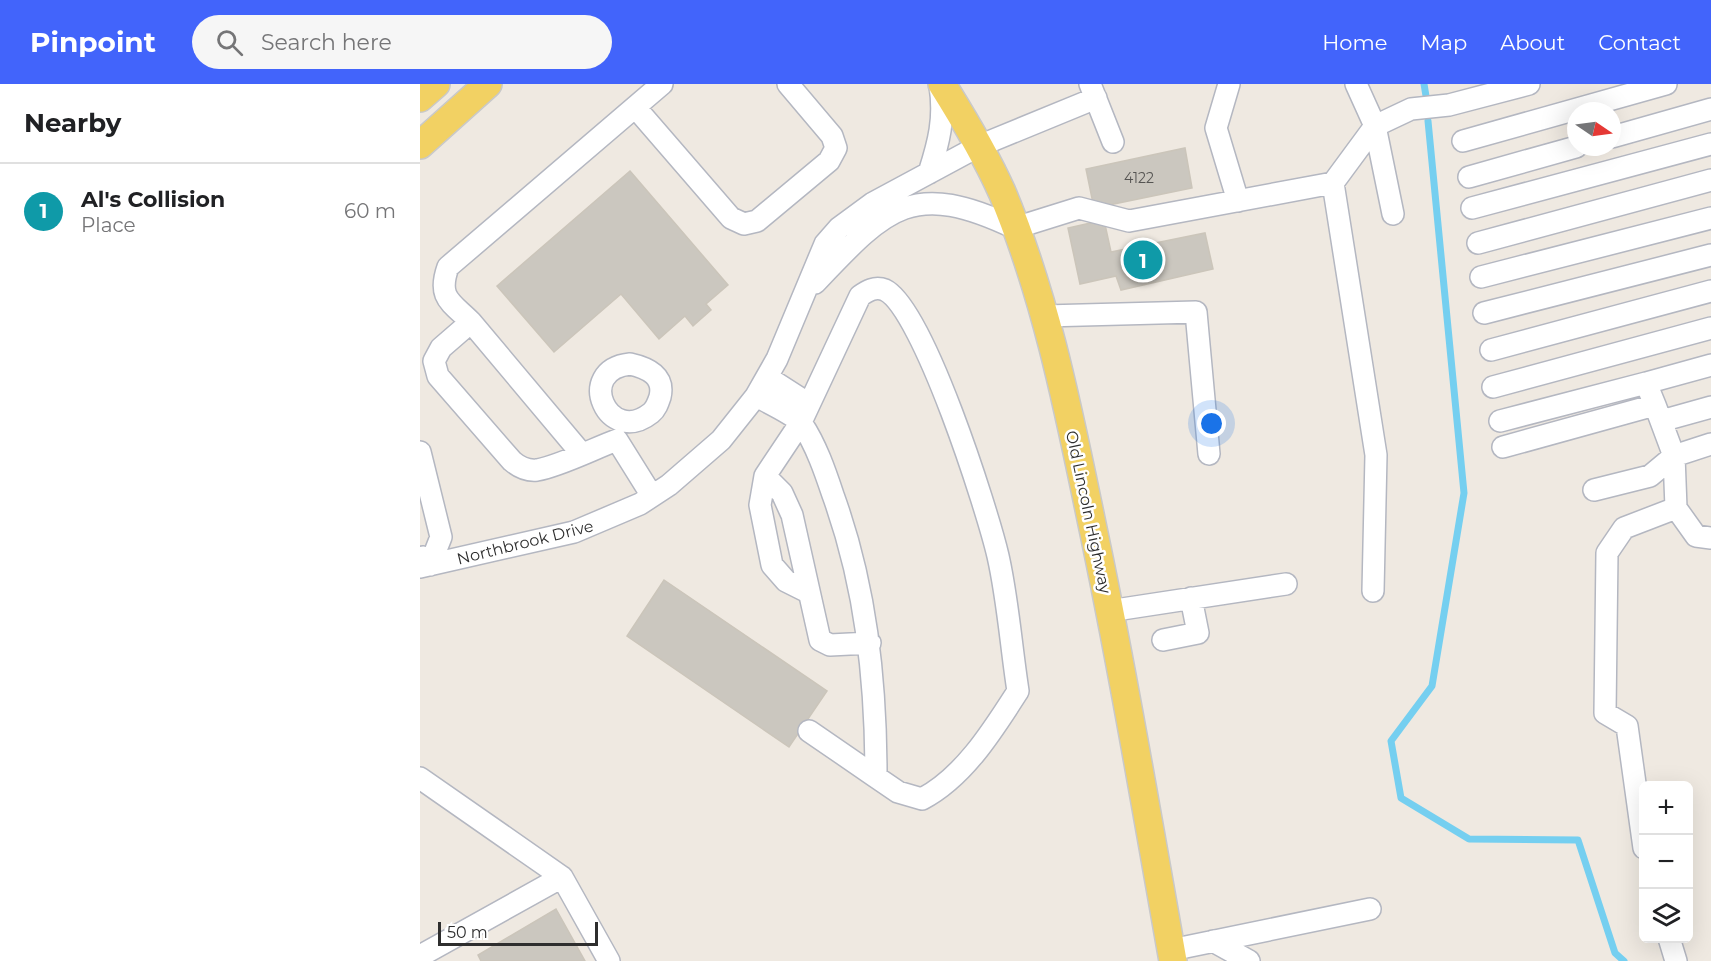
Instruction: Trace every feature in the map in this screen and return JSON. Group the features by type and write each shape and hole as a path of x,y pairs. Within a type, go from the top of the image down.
{"main road":[{"path":"420,98 436,84"},
{"path":"420,145 488,84"},
{"name":"Old Lincoln Highway","path":"941,84 979,146 1015,228 1045,316 1071,425 1109,611 1172,956"}],"lane":[{"path":"581,453 471,322 444,295 442,282 448,267 662,84"},
{"path":"635,107 731,218 744,224 758,221 829,161 836,148 832,136 788,84"},
{"path":"929,173 942,129 944,109 941,84"},
{"path":"1229,84 1216,128 1238,201"},
{"path":"1356,84 1375,126 1393,214"},
{"path":"1015,228 1079,208 1130,221 1333,183 1375,126 1411,109 1449,105 1529,84"},
{"path":"1463,141 1666,84"},
{"path":"1093,91 1113,142"},
{"name":"Northbrook Drive","path":"423,562 574,532 608,520 652,496 695,464 721,440 756,396 807,292 825,244 839,228 873,203 979,146 1093,91"},
{"path":"1621,134 1711,109"},
{"path":"1472,208 1711,144"},
{"path":"1469,177 1567,150"},
{"path":"1478,243 1711,180"},
{"path":"1333,183 1376,455 1373,591"},
{"name":"Northbrook Drive","path":"807,292 867,230 902,209 916,204 948,203 965,207 1015,228"},
{"path":"1481,277 1711,218"},
{"path":"1484,313 1711,255"},
{"path":"808,592 786,581 772,565 760,505 765,476 805,413 860,296 871,289 882,288 895,297 924,344 957,424 998,556 1018,691 985,741 937,791 922,799 898,792 808,731"},
{"path":"1491,350 1711,291"},
{"path":"1045,316 1196,312 1209,454"},
{"path":"471,322 441,348 434,361 438,376 512,461 522,468 537,470 617,440 630,422"},
{"path":"1493,387 1711,328"},
{"path":"1500,421 1711,365"},
{"path":"766,377 805,413 847,533 870,644 876,709 876,777"},
{"path":"1646,383 1674,456 1676,508 1696,536 1711,538"},
{"path":"756,396 805,413"},
{"path":"1503,447 1658,413 1711,407"},
{"path":"617,440 652,496"},
{"path":"1594,490 1650,476 1674,456 1711,444"},
{"path":"420,452 441,537 423,562"},
{"path":"765,476 782,493 792,515 820,640 830,645 870,644"},
{"path":"1642,835 1627,726 1605,713 1607,553 1624,528 1676,508"},
{"path":"1109,611 1286,584"},
{"path":"1163,640 1198,633 1191,598"},
{"path":"420,778 562,877 609,961"},
{"path":"420,956 562,877"},
{"path":"1172,956 1213,941 1370,909"},
{"path":"1213,941 1250,961"},
{"path":"1670,943 1676,961"}],"building":[{"path":"1185,148 1192,188 1094,208 1086,169"},
{"path":"630,171 728,285 706,304 711,310 693,326 685,316 659,339 621,294 554,352 497,286"},
{"path":"1104,220 1111,252 1205,233 1213,269 1121,290 1116,276 1080,284 1068,228"},
{"path":"664,580 827,691 789,747 627,636"},
{"path":"556,909 585,961 481,961 478,955"}],"waterway":[{"path":"1424,84 1426,96"},
{"path":"1428,121 1464,493 1432,686 1391,741 1401,798 1469,839 1578,840 1615,953 1624,961"}],"place":[{"name":"Al's Collision","path":"1143,260"}]}
